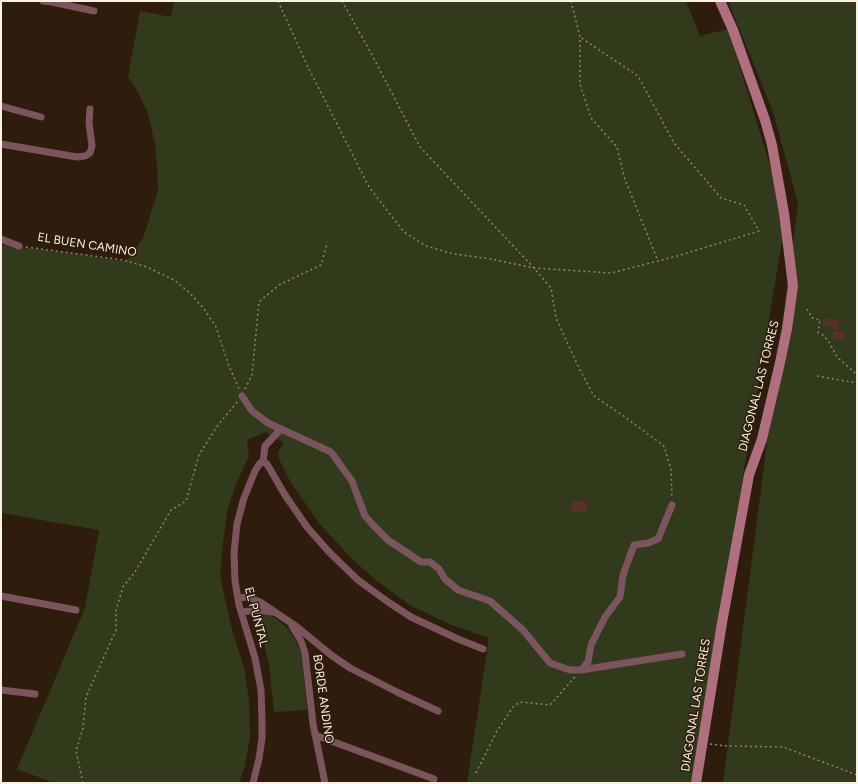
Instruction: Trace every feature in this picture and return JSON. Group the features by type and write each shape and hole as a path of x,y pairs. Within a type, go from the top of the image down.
{"street":[{"path":"43,1 94,11"},
{"name":"DIAGONAL LAS TORRES","path":"696,783 722,623 750,475 762,439 779,367 787,329 793,286 784,213 772,145 765,120 720,1"},
{"path":"1,106 41,117"},
{"path":"1,144 76,157 85,156 90,153 92,146 89,123 90,109"},
{"name":"EL BUEN CAMINO","path":"1,239 20,246"},
{"path":"242,396 252,410 268,423 331,452 352,481 365,516 388,540 421,562 430,562 439,569 445,578 458,590 490,601 523,630 550,663 570,670 581,670 682,654"},
{"path":"281,429 265,446 264,462 267,464 292,506 310,530 338,561 358,580 411,617 483,649"},
{"name":"EL PUNTAL","path":"253,783 262,738 262,700 255,658 238,598 234,564 237,524 244,498 258,466 260,463 264,462"},
{"path":"581,670 588,662 591,644 605,617 620,597 623,575 634,545 648,543 658,539 672,505"},
{"path":"1,596 76,610"},
{"path":"238,598 248,597 269,607 337,659 354,670 394,691 438,711"},
{"path":"241,612 260,610 276,613"},
{"name":"BORDE ANDINO","path":"290,622 298,635 305,653 315,735 325,783"},
{"path":"305,653 311,646 319,645"},
{"path":"1,690 35,694"},
{"path":"315,735 434,779"}],"path":[{"path":"278,1 307,65 370,186 404,232 426,246 454,254 534,268 611,273 658,262 759,231 744,205 721,198 674,143 638,76 580,37"},
{"path":"342,1 420,147 551,288 556,318 579,368 594,396 664,446 671,469 672,505"},
{"path":"571,1 580,37 580,84 591,118 617,147 624,176 658,262"},
{"path":"83,783 76,751 83,728 86,697 116,630 116,610 123,587 135,572 171,510 186,501 199,455 218,425 242,396 252,375 260,302 279,285 321,265 327,244"},
{"name":"EL BUEN CAMINO","path":"20,246 123,260 147,267 174,280 190,293 204,309 216,327 229,366 242,396"},
{"path":"807,309 812,318 820,320 818,334"},
{"path":"822,334 829,342 837,357 857,376"},
{"path":"818,376 857,383"},
{"path":"476,773 497,731 513,707 520,702 550,705 581,670"},
{"path":"715,744 727,746 783,747 857,775"}],"green space":[{"path":"174,1 686,1 700,36 728,29 786,217 692,783 467,783 489,638 452,625 411,606 377,581 351,558 319,523 291,483 279,459 278,452 284,443 266,432 247,440 249,456 236,484 228,508 220,576 232,630 244,667 249,701 250,736 245,766 239,783 54,783 17,769 85,608 99,530 1,513 1,244 126,261 143,238 158,191 155,144 148,113 138,92 128,77 140,11 171,17"},
{"path":"728,1 857,1 857,783 723,783 798,203 773,112"},
{"path":"259,612 270,615 279,621 288,629 296,641 302,656 307,710 274,712 269,665 264,644 254,618 259,614"}],"building":[{"path":"823,318 839,320 838,330 832,329 832,326 823,326"},
{"path":"833,332 845,332 846,339 833,339"},
{"path":"572,501 587,502 587,512 571,511"}]}
